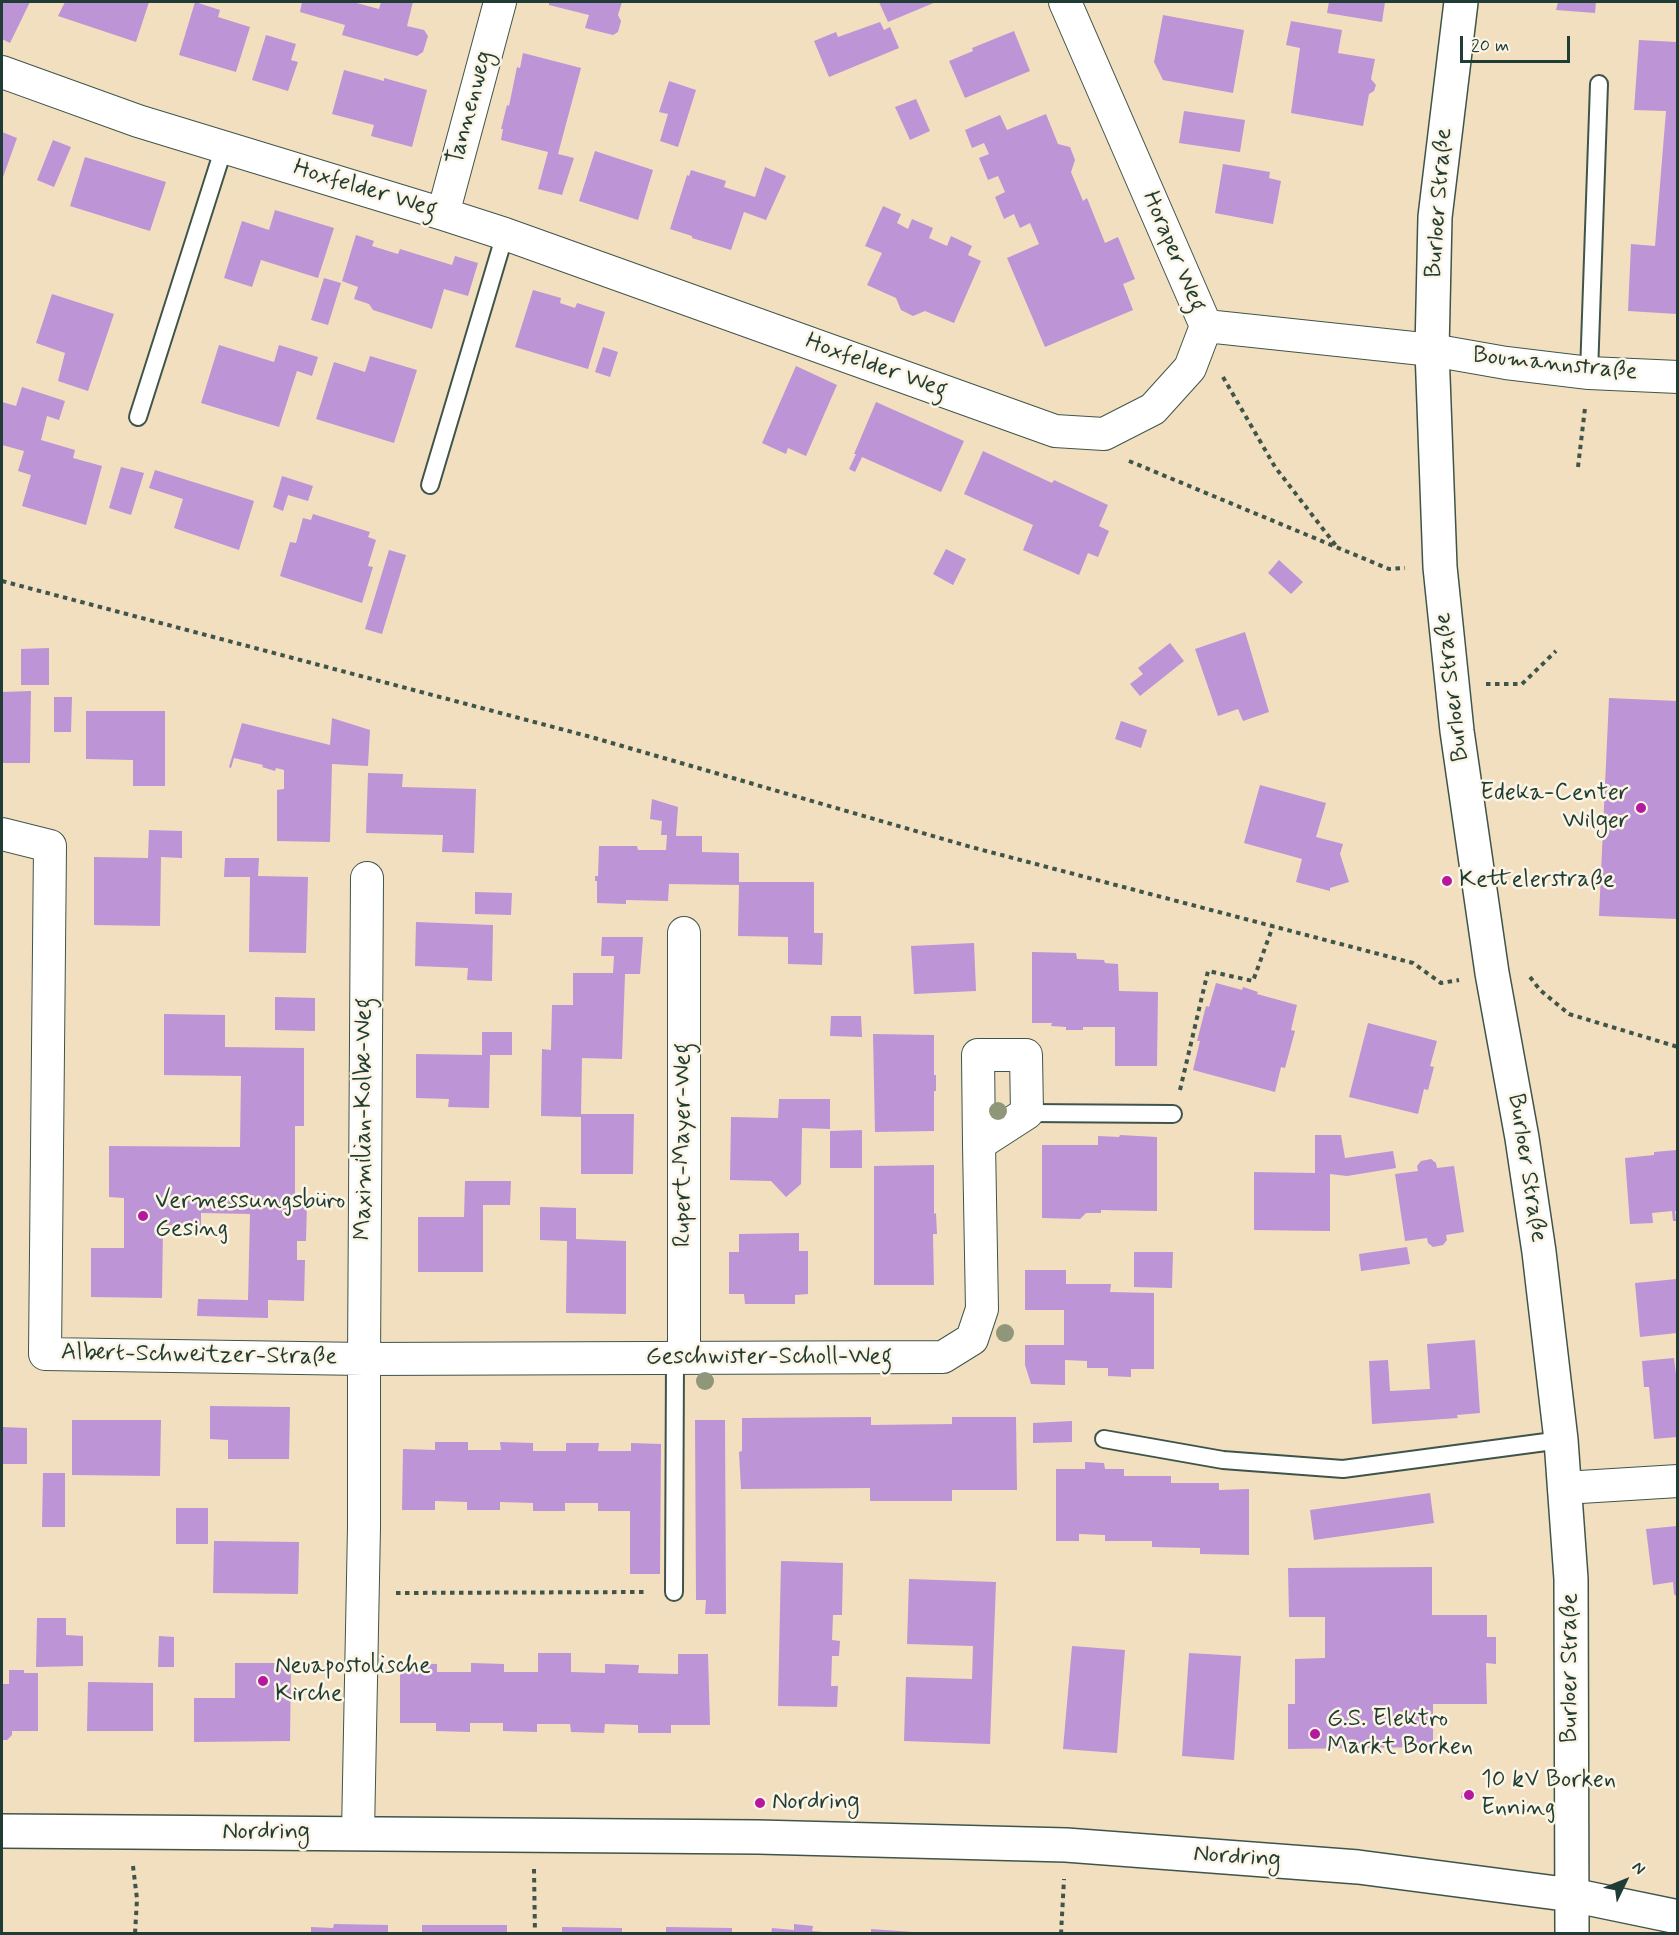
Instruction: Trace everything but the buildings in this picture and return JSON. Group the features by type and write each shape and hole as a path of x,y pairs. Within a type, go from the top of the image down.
{"main road":[{"name":"Burloer Straße","path":"1461,2 1449,84 1435,218 1432,350 1440,567 1457,731 1492,973 1522,1138 1539,1252 1561,1440 1571,1579 1572,1934"},
{"name":"Nordring","path":"2,1831 758,1837 1066,1845 1358,1867 1572,1895 1677,1917"}],"street":[{"name":"Tannenweg","path":"443,214 500,2"},
{"name":"Horaper Weg","path":"1065,2 1206,326 1432,350"},
{"name":"Hoxfelder Weg","path":"2,72 138,121 505,234 1056,431 1104,434"},
{"path":"1104,434 1153,409 1190,368 1206,326"},
{"name":"Boumannstraße","path":"1432,350 1506,363 1588,373 1677,377"},
{"name":"Albert-Schweitzer-Straße","path":"2,834 50,846 45,1354 364,1359 363,1593 358,1833"},
{"name":"Maximilian-Kolbe-Weg","path":"364,1359 367,878"},
{"name":"Rupert-Mayer-Weg","path":"679,1358 684,933"},
{"name":"Geschwister-Scholl-Weg","path":"364,1359 942,1357 972,1339 982,1309 978,1055 1026,1056 1027,1113"},
{"path":"979,1144 1027,1113"},
{"path":"1564,1488 1677,1481"}],"lane":[{"path":"1588,373 1599,84"},
{"path":"138,417 224,147"},
{"path":"430,484 505,234"},
{"path":"1027,1113 1173,1114"},
{"path":"674,1592 679,1358"},
{"path":"1104,1439 1223,1460 1343,1469 1561,1440"}],"path":[{"path":"1206,326 1223,378 1275,467 1338,548"},
{"path":"1578,467 1588,373"},
{"path":"1104,434 1129,462 1389,569 1440,567"},
{"path":"2,580 591,736 971,847 1413,963 1442,984 1492,973 1524,969 1540,990 1569,1014 1677,1047"},
{"path":"1509,683 1522,684 1556,651"},
{"path":"1173,1114 1208,971 1253,981 1273,926"},
{"path":"363,1593 674,1592"},
{"path":"130,1832 137,1899 135,1934"},
{"path":"534,1836 535,1934"},
{"path":"1061,1934 1066,1845"}],"place":[{"name":"Edeka-Center Wilger","path":"1641,808"},
{"name":"Kettelerstraße","path":"1447,881"},
{"name":"Vermessungsbüro Gesing","path":"143,1216"},
{"name":"Neuapostolische Kirche","path":"263,1681"},
{"name":"G.S. Elektro Markt Borken","path":"1315,1734"},
{"name":"10 kV Borken Enning","path":"1469,1795"},
{"name":"Nordring","path":"760,1803"}]}
